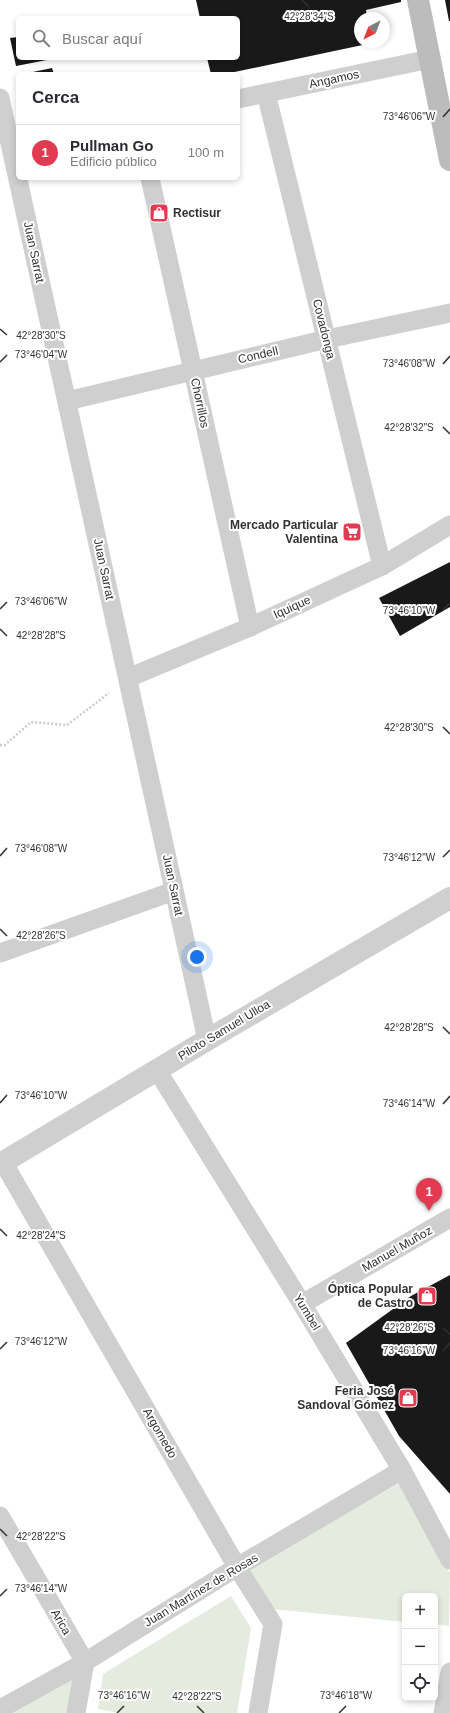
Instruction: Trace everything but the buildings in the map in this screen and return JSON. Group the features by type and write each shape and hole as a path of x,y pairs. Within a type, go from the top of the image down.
{"main road":[{"path":"418,0 430,59 447,128 450,160"},
{"path":"430,59 450,71"}],"street":[{"name":"Angamos","path":"240,99 430,59"},
{"name":"Covadonga","path":"266,93 382,566"},
{"name":"Juan Sarrat","path":"0,98 16,173"},
{"name":"Juan Sarrat","path":"18,180 207,1040"},
{"name":"Chorrillos","path":"150,180 250,627"},
{"name":"Condell","path":"67,401 327,339 450,313"},
{"name":"Iquique","path":"128,678 250,627 382,566 450,525"},
{"path":"0,953 174,891"},
{"name":"Piloto Samuel Ulloa","path":"2,1163 207,1040 450,898"},
{"name":"Yumbel","path":"157,1070 302,1304 402,1470 450,1560"},
{"name":"Argomedo","path":"2,1163 237,1567 273,1624 258,1713"},
{"name":"Manuel Muñoz","path":"302,1304 450,1218"},
{"name":"Juan Martínez de Rosas","path":"0,1709 84,1662 237,1567 402,1470"},
{"name":"Arica","path":"0,1516 84,1662"},
{"path":"76,1713 84,1662"},
{"path":"442,1713 450,1672"}],"path":[{"path":"0,745 5,746 31,722 67,725 128,678"}],"shaded area":[{"path":"400,1483 450,1573 449,1626 438,1624 438,1593 402,1593 402,1622 272,1609 248,1569"},
{"path":"231,1596 251,1628 237,1713 119,1713 98,1709 103,1674"},
{"path":"73,1678 68,1713 11,1713"}],"place":[{"name":"Rectisur","path":"159,213"},
{"name":"Mercado Particular Valentina","path":"352,532"},
{"name":"Pullman Go","path":"429,1211"},
{"name":"Óptica Popular de Castro","path":"427,1296"},
{"name":"Feria José Sandoval Gómez","path":"408,1398"}]}
